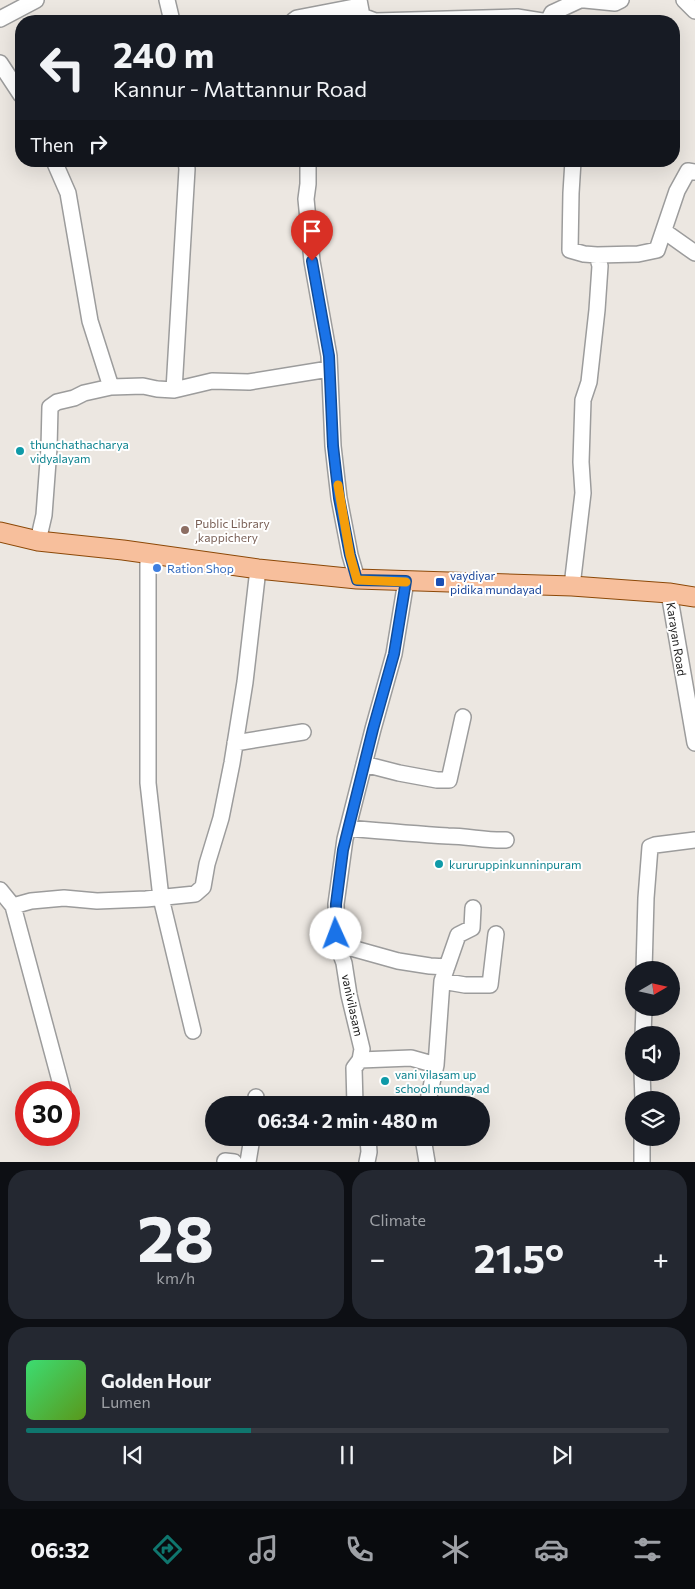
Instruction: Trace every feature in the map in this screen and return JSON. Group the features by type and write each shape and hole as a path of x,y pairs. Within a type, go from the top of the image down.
{"main road":[{"path":"0,532 38,541 357,580 572,586 669,593 695,597"}],"street":[{"path":"0,19 36,0"},
{"path":"167,0 171,15"},
{"path":"551,15 580,0"},
{"path":"585,0 615,3 621,0"},
{"path":"684,0 695,11"},
{"path":"309,15 359,3"},
{"path":"0,63 15,87"},
{"path":"57,167 68,193 90,321 111,387"},
{"path":"174,390 187,167"},
{"path":"308,167 306,199 311,252 328,350 333,446 339,498 357,580"},
{"path":"573,167 570,250 598,255 638,254 657,250 677,191 688,171 695,172"},
{"path":"664,231 695,253"},
{"path":"572,586 583,493 581,462 583,400 588,382 597,310 600,266 598,255"},
{"path":"38,541 44,515 50,448 50,407 57,402 111,387 142,386 174,390 212,381 249,382 329,369"},
{"path":"148,554 148,783 161,898 193,1031"},
{"path":"13,906 64,898 97,901 161,898 195,894 203,888 207,864 221,818 235,743 245,682 258,569"},
{"name":"vanivilasam","path":"355,1096 354,1068 360,1060 362,1049 349,995 344,963 337,944 336,904 348,828 394,654 406,581"},
{"name":"Karayan Road","path":"669,593 695,743"},
{"path":"364,764 399,773 437,780 449,780 463,717"},
{"path":"235,743 303,732"},
{"path":"348,828 430,836 496,841 506,840"},
{"path":"644,961 650,847 695,840"},
{"path":"0,890 13,906 59,1081"},
{"path":"429,1096 436,1065 444,974 458,935 472,928 473,908"},
{"path":"337,944 398,960 430,966 465,985 490,985 496,934"},
{"path":"360,1060 411,1058 436,1065"},
{"path":"248,1162 251,1146"},
{"path":"367,1162 369,1146"},
{"path":"424,1146 427,1162"},
{"path":"642,1146 642,1162"},
{"path":"225,1161 234,1162"}],"slow traffic":[{"path":"338,485 350,555 357,580 406,582"}],"place":[{"name":"thunchathacharya vidyalayam","path":"20,451"},
{"name":"Public Library ,kappichery","path":"185,530"},
{"name":"Ration Shop","path":"157,568"},
{"name":"vaydiyar pidika mundayad","path":"440,582"},
{"name":"kururuppinkunninpuram","path":"439,864"},
{"name":"vani vilasam up school mundayad","path":"385,1081"}],"route":[{"path":"312,261 329,356 333,446 339,498 357,580 406,581 394,654 343,850 336,904 336,934"}]}
